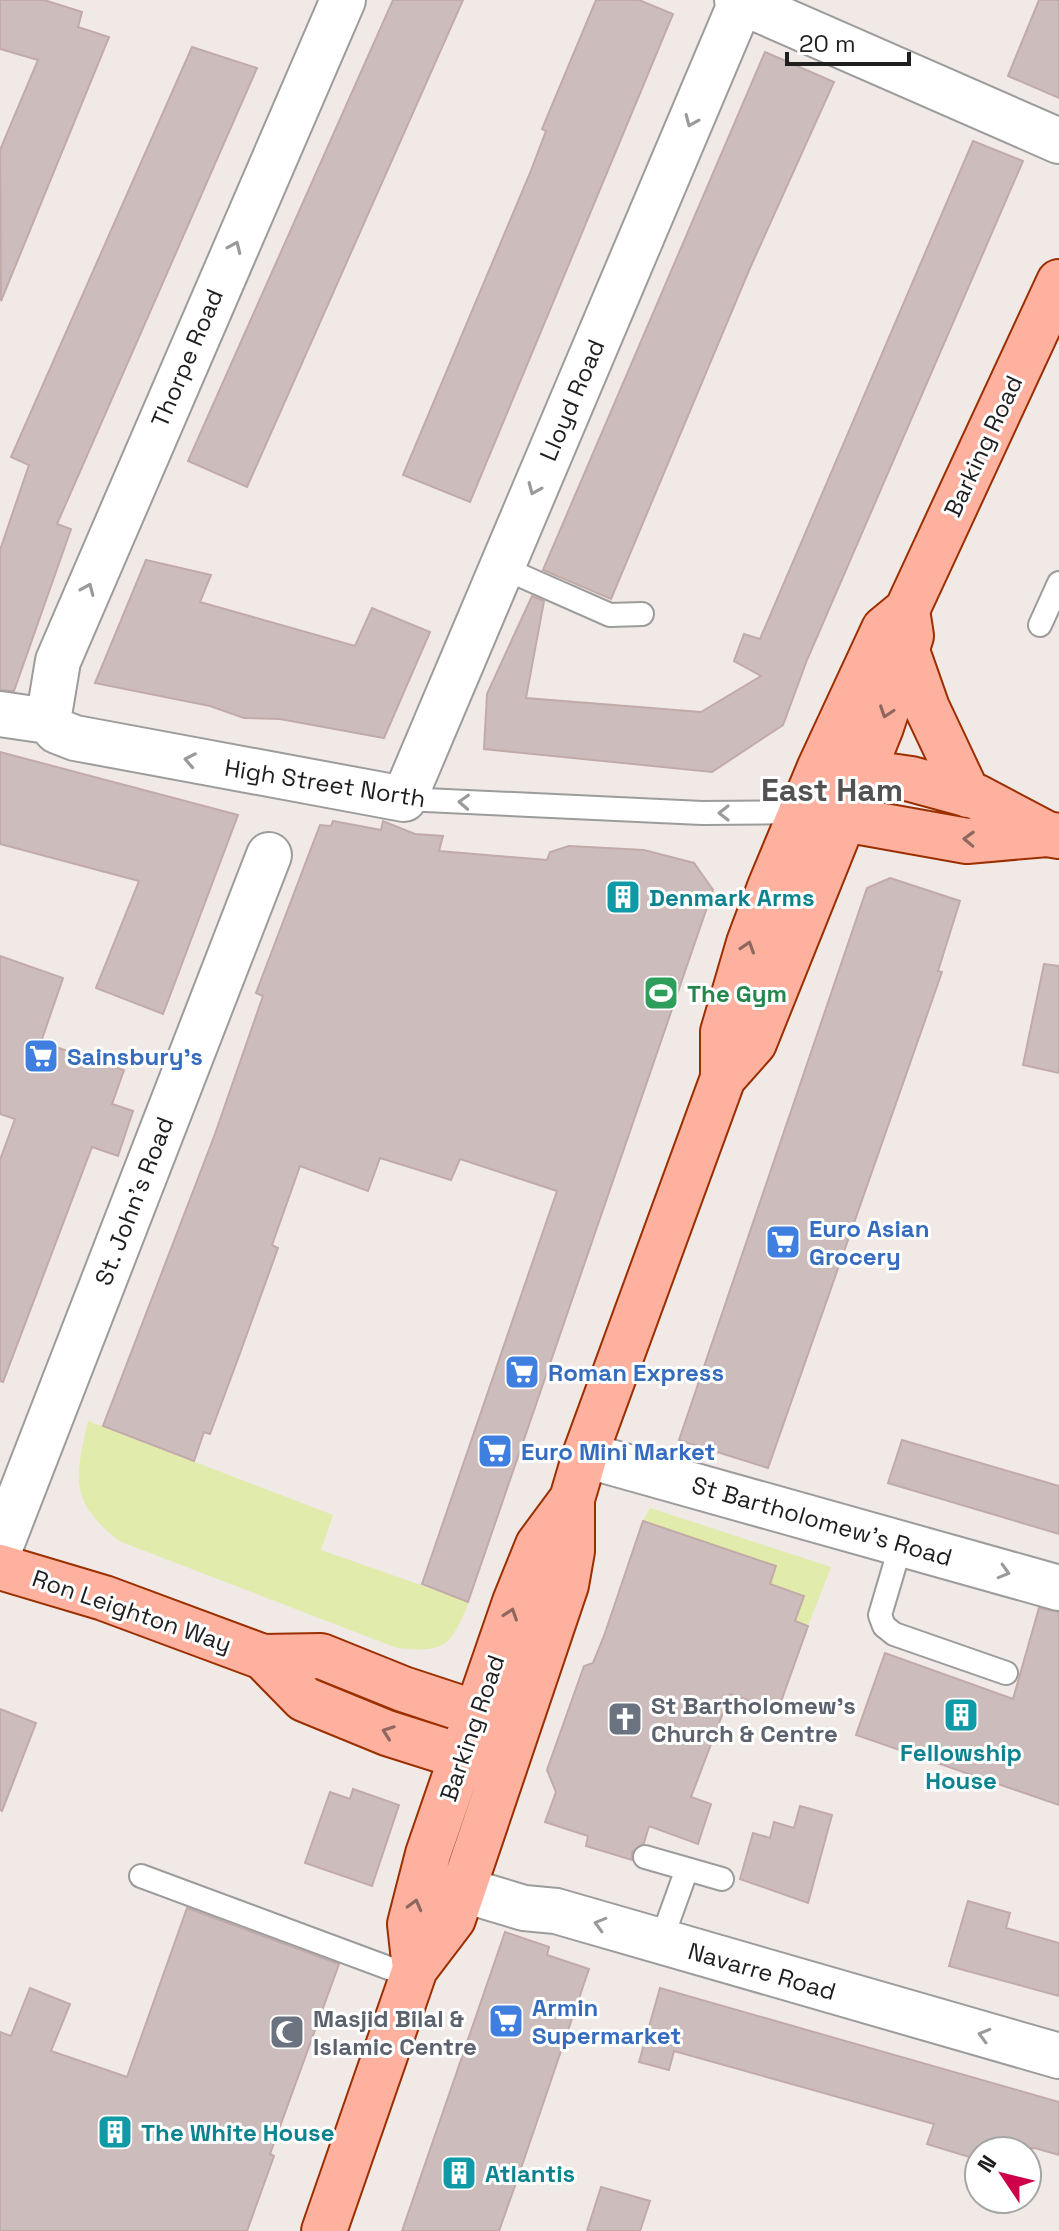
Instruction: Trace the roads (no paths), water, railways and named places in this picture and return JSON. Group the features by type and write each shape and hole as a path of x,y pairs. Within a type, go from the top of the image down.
{"main road":[{"name":"Barking Road","path":"324,2231 414,1973 453,1919 464,1890 566,1585 572,1551 572,1499 585,1455 723,1078 754,1043 822,814 841,769 884,629 907,630 1059,282"},
{"path":"907,630 927,708 968,795"},
{"path":"841,769 911,779 968,795 1053,835"},
{"path":"822,814 967,841 1053,835"},
{"name":"Barking Road","path":"414,1973 410,1924 428,1854 538,1545 572,1499"},
{"name":"Ron Leighton Way","path":"0,1567 104,1598 263,1657 321,1656 519,1727"},
{"name":"Ron Leighton Way","path":"263,1657 304,1699 387,1733 505,1771"}],"street":[{"name":"Thorpe Road","path":"48,721 58,661 343,0"},
{"path":"739,1 1059,141"},
{"name":"Lloyd Road","path":"404,799 739,1"},
{"name":"High Street North","path":"0,714 48,721 57,731 75,738 404,799"},
{"name":"St. John's Road","path":"0,1548 269,855"},
{"name":"St Bartholomew's Road","path":"585,1455 1059,1588"},
{"name":"Navarre Road","path":"464,1890 661,1941 1059,2056"}],"lane":[{"path":"501,567 610,615 642,614"},
{"path":"1040,625 1059,583"},
{"name":"High Street North","path":"404,799 702,813 822,814"},
{"path":"901,1544 880,1615 884,1626 894,1634 1006,1673"},
{"path":"645,1857 722,1879"},
{"path":"661,1941 687,1869"},
{"path":"141,1876 414,1973"}],"place":[{"name":"Denmark Arms","path":"623,897"},
{"name":"The Gym","path":"661,993"},
{"name":"Sainsbury's","path":"41,1056"},
{"name":"Euro Asian Grocery","path":"783,1242"},
{"name":"Roman Express","path":"522,1372"},
{"name":"Euro Mini Market","path":"495,1451"},
{"name":"Fellowship House","path":"961,1715"},
{"name":"St Bartholomew's Church & Centre","path":"625,1719"},
{"name":"Armin Supermarket","path":"506,2021"},
{"name":"Masjid Bilal & Islamic Centre","path":"287,2032"},
{"name":"The White House","path":"115,2132"},
{"name":"Atlantis","path":"459,2173"}],"district":[{"name":"East Ham","path":"832,790"}]}
